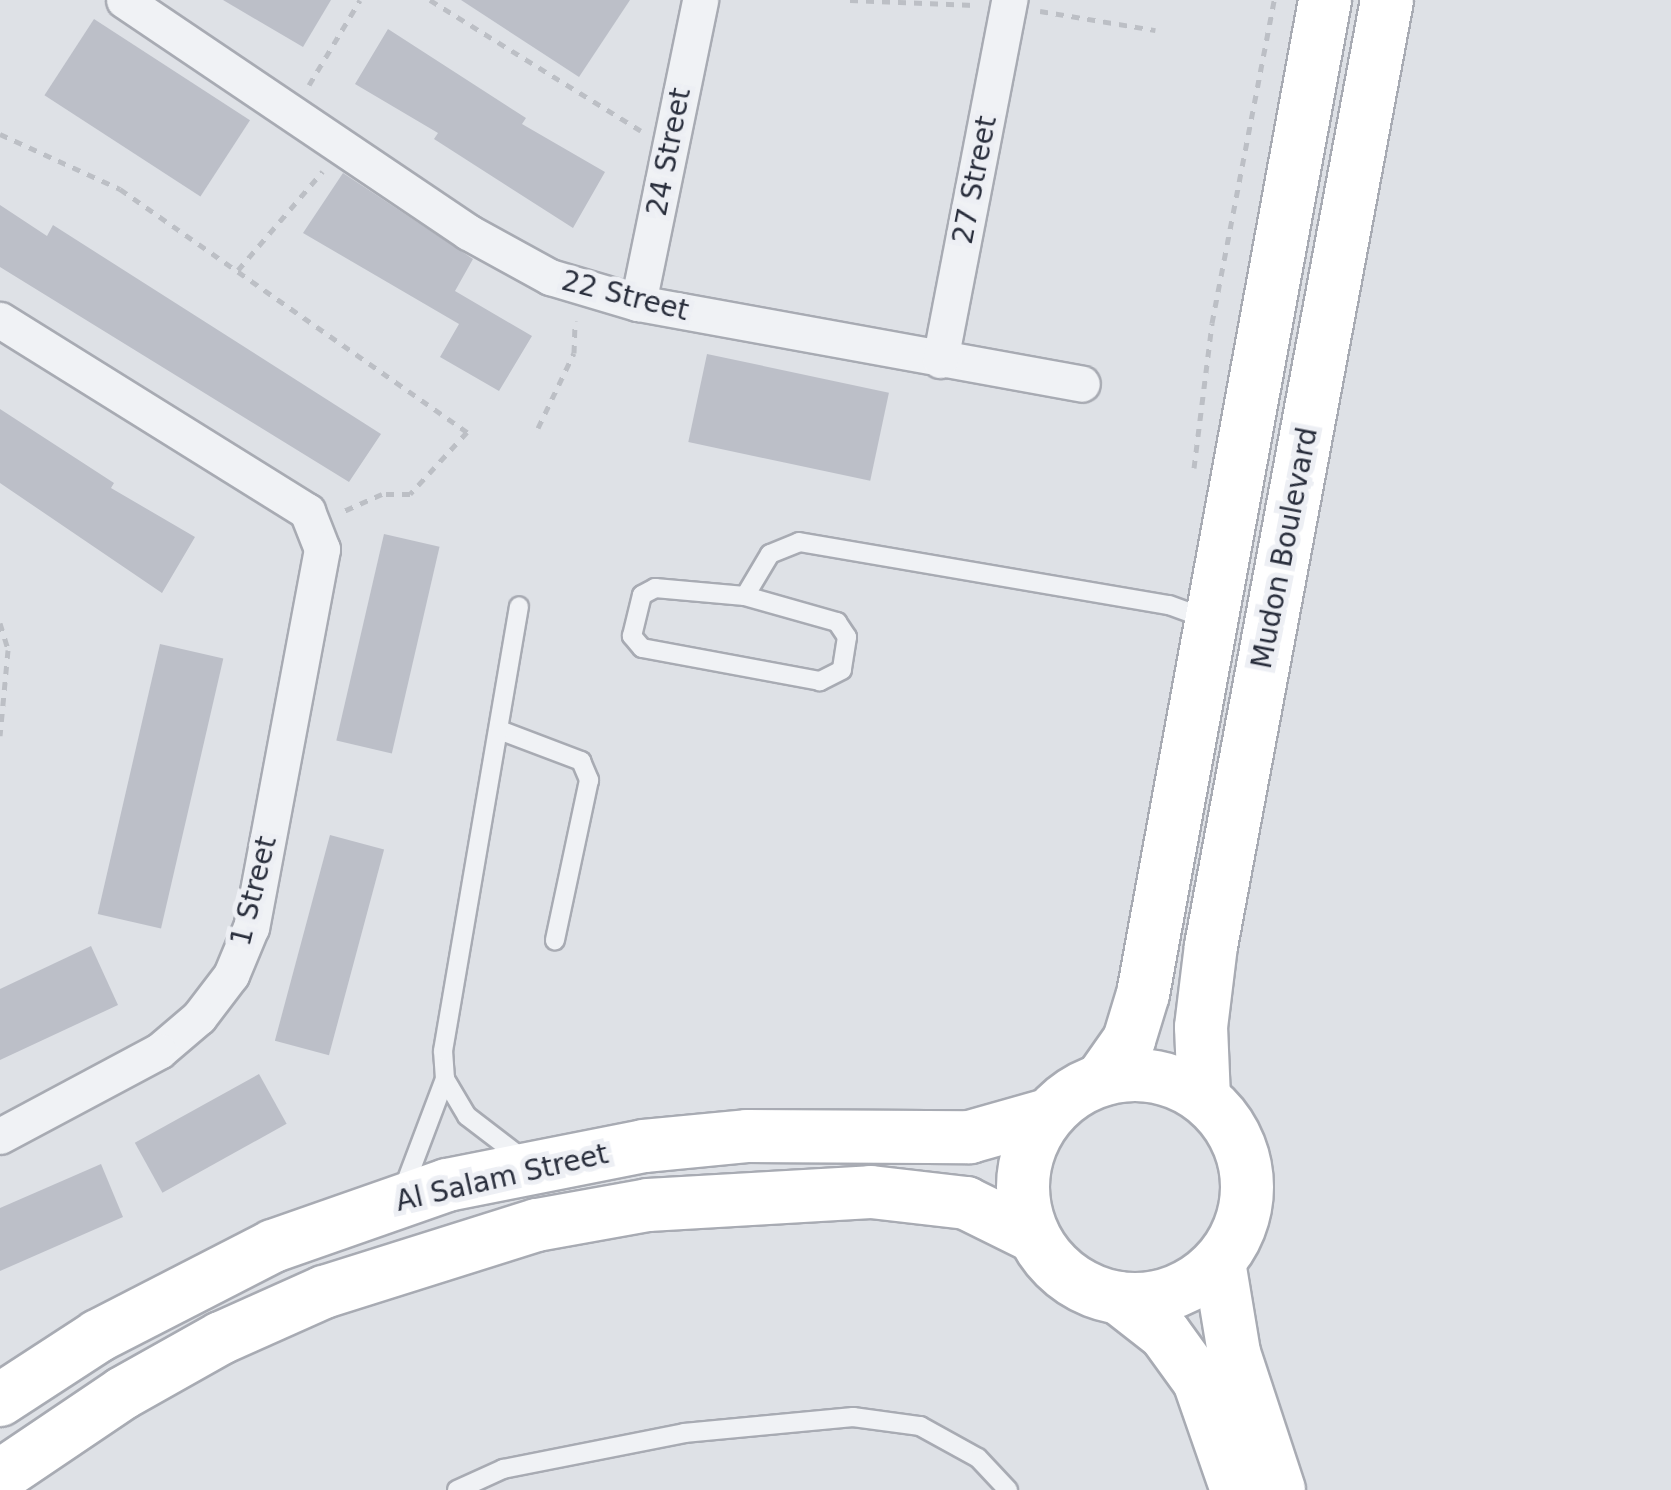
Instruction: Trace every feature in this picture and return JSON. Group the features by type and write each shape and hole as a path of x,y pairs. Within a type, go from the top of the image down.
{"street":[{"name":"22 Street","path":"124,0 508,257 638,304 1082,384"},
{"name":"24 Street","path":"638,304 700,0"},
{"name":"27 Street","path":"940,360 1009,0"},
{"name":"Mudon Boulevard","path":"1101,1080 1138,1018 1325,0"},
{"name":"Mudon Boulevard","path":"1204,1098 1201,1027 1211,946 1387,0"},
{"name":"1 Street","path":"0,320 307,510 318,528 322,549 252,927 230,975 199,1017 159,1051 0,1136"},
{"name":"1 Street","path":"262,485 292,524 313,584"},
{"path":"1137,1074 1172,1080 1204,1098 1229,1125 1244,1158 1248,1195 1239,1231 1219,1262 1190,1285 1155,1298 1118,1298 1084,1287 1054,1266 1032,1236 1022,1195 1027,1152 1048,1115 1101,1080 1137,1074"},
{"name":"Al Salam Street","path":"0,1400 195,1284 273,1246 398,1200 542,1164 746,1136 970,1138 1048,1115"},
{"name":"Al Salam Street","path":"0,1476 123,1392 222,1338 394,1267 538,1225 666,1203 871,1192 966,1203 1032,1236"},
{"path":"1219,1262 1234,1353 1279,1490"},
{"path":"1118,1298 1165,1334 1199,1381 1237,1490"}],"lane":[{"path":"745,596 770,554 799,542 1169,606 1213,620"},
{"path":"656,588 745,596 837,622 847,637 842,670 820,681 642,648 632,636 642,595 656,588"},
{"path":"519,606 502,731 442,1052 445,1079 467,1116 512,1156 542,1164"},
{"path":"502,731 581,761 589,780 555,940"},
{"path":"398,1200 445,1079"},
{"path":"457,1490 503,1469 684,1433 853,1417 920,1426 978,1458 1008,1490"}],"path":[{"path":"306,123 326,97 308,84 360,0"},
{"path":"430,0 586,102 670,146"},
{"path":"1195,484 1193,446 1212,323 1274,0"},
{"path":"0,134 120,189 467,432 410,494 358,502 318,528"},
{"path":"238,270 305,198 339,146"},
{"path":"538,428 574,353 577,321 562,316"},
{"path":"0,623 8,650 0,736"}],"building":[{"path":"223,0 331,0 303,47"},
{"path":"461,0 630,0 579,77"},
{"path":"94,19 250,120 200,197 44,95"},
{"path":"388,29 526,118 522,124 605,172 573,228 434,139 438,133 355,84"},
{"path":"343,173 473,259 455,291 532,336 499,391 440,357 459,324 303,233"},
{"path":"0,205 47,236 53,225 381,434 349,482 0,267"},
{"path":"707,354 889,393 870,481 688,442"},
{"path":"0,409 114,483 111,488 195,537 162,593 0,483"},
{"path":"384,534 440,547 392,753 336,741"},
{"path":"160,644 223,659 161,929 98,914"},
{"path":"330,835 384,849 329,1055 275,1041"},
{"path":"91,946 118,1005 0,1060 0,989"},
{"path":"259,1074 287,1124 162,1193 135,1143"},
{"path":"101,1164 123,1217 0,1271 0,1208"}]}
